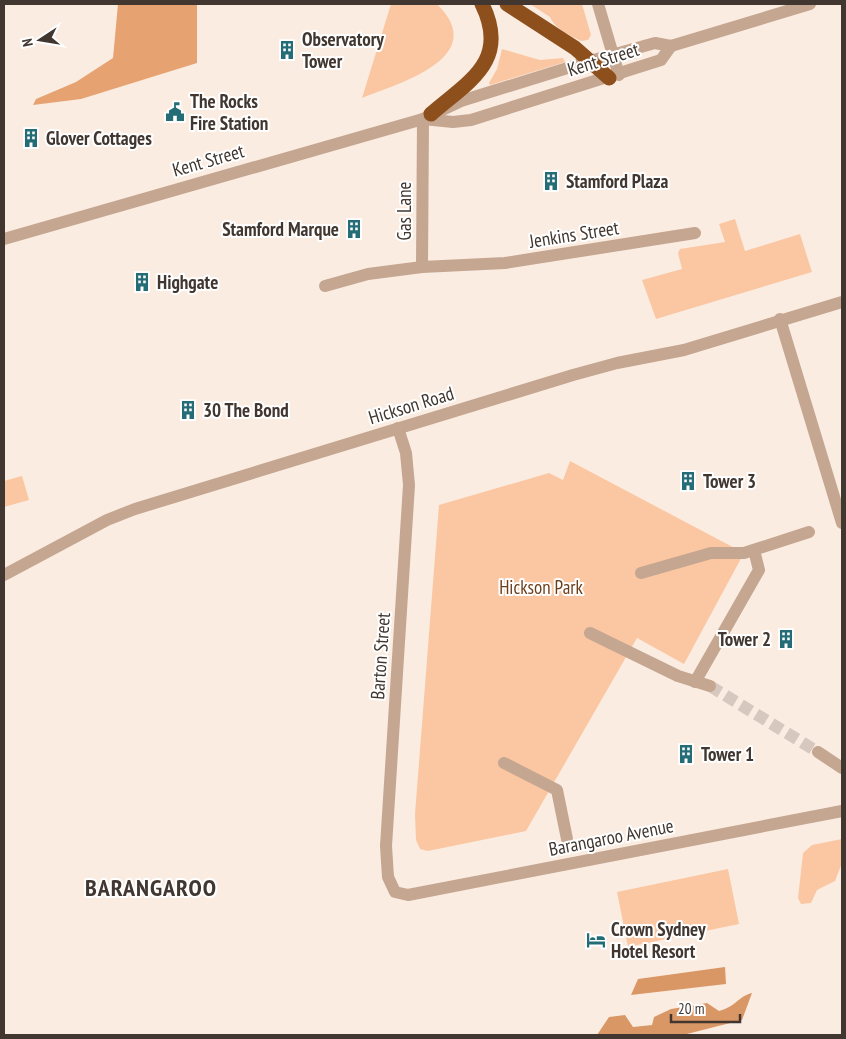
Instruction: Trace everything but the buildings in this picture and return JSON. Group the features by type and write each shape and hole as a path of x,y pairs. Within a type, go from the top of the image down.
{"highway":[{"path":"427,117 477,74 489,57 492,41 491,29 482,4"},
{"path":"507,4 614,76"}],"street":[{"path":"598,4 613,54 614,76"},
{"name":"Kent Street","path":"4,240 427,117 461,101 613,54 655,43 671,46 810,4"},
{"name":"Kent Street","path":"427,117 444,122 465,121 661,60 671,46"},
{"name":"Gas Lane","path":"427,117 422,267 458,266"},
{"name":"Jenkins Street","path":"458,266 505,263 695,233"},
{"path":"325,286 368,274 422,267"},
{"name":"Hickson Road","path":"4,575 107,520 135,509 587,370 684,350 842,302"},
{"path":"780,320 842,523"},
{"name":"Barton Street","path":"391,886 387,862 387,838 409,485 406,453 398,428"},
{"path":"641,573 711,553 744,553 809,532"},
{"path":"695,682 760,570 754,550"},
{"path":"590,633 678,676 710,686"},
{"path":"818,752 842,768"},
{"path":"504,763 557,790 567,839"},
{"name":"Barangaroo Avenue","path":"391,886 395,892 408,895 842,811"}],"green space":[{"path":"391,4 437,4 451,23 453,39 447,53 434,65 417,76 362,98"},
{"path":"530,4 582,4 591,35 588,40 581,41 577,39 559,28 550,17"},
{"path":"502,49 540,60 563,58 565,62 490,85 489,83 497,69"},
{"path":"735,219 745,251 800,234 812,272 656,319 642,280 682,269 678,253 680,249 725,242 719,224"},
{"name":"Hickson Park","path":"570,461 744,553 684,664 637,638 526,831 428,851 420,849 416,840 415,814 439,505 549,473 563,480"},
{"path":"22,476 29,500 4,507 4,481"},
{"path":"842,839 842,863 835,881 817,890 811,903 801,904 798,898 803,853 812,845"},
{"path":"728,869 739,924 628,947 617,892"}],"shaded area":[{"path":"118,4 197,4 197,63 81,99 33,105 36,99 76,82 113,58"},
{"path":"725,967 726,984 631,995 638,979"},
{"path":"752,993 742,1020 683,1035 597,1035 609,1017 625,1015 633,1027 652,1025 654,1017 671,1009 707,1003 719,1011 730,1007"}],"tunnel":[{"path":"710,686 818,752"}],"place":[{"name":"Observatory Tower","path":"287,50"},
{"name":"The Rocks Fire Station","path":"175,112"},
{"name":"Glover Cottages","path":"31,138"},
{"name":"Stamford Plaza","path":"551,181"},
{"name":"Stamford Marque","path":"354,229"},
{"name":"Highgate","path":"142,282"},
{"name":"30 The Bond","path":"188,410"},
{"name":"Tower 3","path":"688,481"},
{"name":"Tower 2","path":"786,639"},
{"name":"Tower 1","path":"686,754"},
{"name":"Crown Sydney Hotel Resort","path":"596,940"}],"district":[{"name":"BARANGAROO","path":"151,887"}]}
